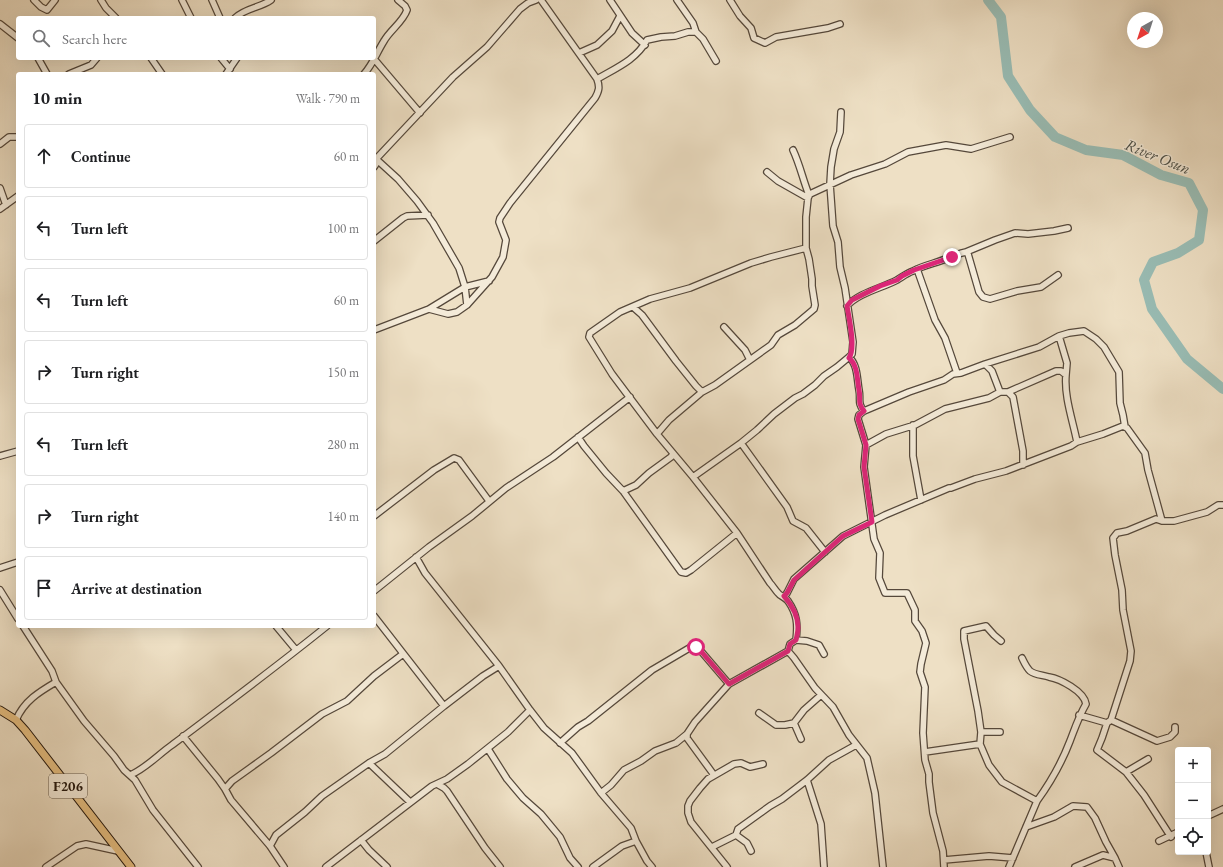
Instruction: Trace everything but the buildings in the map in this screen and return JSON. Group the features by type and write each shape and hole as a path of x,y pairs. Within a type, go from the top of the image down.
{"main road":[{"name":"F206","path":"0,710 16,720 34,741 131,867"}],"street":[{"path":"34,0 41,7 47,10 55,0"},
{"path":"100,0 114,16"},
{"path":"182,0 190,16"},
{"path":"212,0 219,16"},
{"path":"237,16 271,0"},
{"path":"376,58 384,41 405,15 407,10 398,0"},
{"path":"376,157 453,77 487,47 520,9 536,0"},
{"path":"429,309 448,314 457,312 467,306 496,271 503,257 506,240 500,226 500,218 510,203 595,98 599,89 597,79 541,0"},
{"path":"610,0 632,33 644,44"},
{"path":"677,0 693,23 696,32 704,39 716,61"},
{"path":"730,0 740,16 751,28 754,38 765,43 776,37 817,30 840,24"},
{"path":"578,53 596,45 612,31 620,16"},
{"path":"0,24 16,36"},
{"path":"597,79 632,59 642,49 647,40 675,36 688,32 696,32"},
{"path":"39,60 46,72"},
{"path":"75,72 91,65 95,60"},
{"path":"152,60 161,72"},
{"path":"222,60 228,72"},
{"path":"228,72 236,60"},
{"path":"366,72 375,60 420,113"},
{"path":"693,477 741,443 774,414 795,398 803,394 824,376 849,358 852,354 853,342 839,260 838,242 833,226 830,184 830,167 840,132 841,112"},
{"path":"0,144 9,137 16,136"},
{"path":"808,197 830,184 851,175 885,164 908,152 946,145 971,149 1010,137"},
{"path":"657,434 670,420 702,392 715,385 771,345 778,335 795,325 814,309 816,305 806,248 808,197 799,164 793,150"},
{"path":"376,159 398,179 428,215 459,268 465,287 467,306"},
{"path":"767,172 778,181 808,197"},
{"path":"0,188 6,205"},
{"path":"0,209 16,198"},
{"path":"376,239 407,216 428,215"},
{"path":"847,306 852,300 880,286 897,280 917,269 995,240 1015,233 1028,234 1068,228"},
{"path":"796,640 798,626 797,617 788,600 784,596 778,594 737,534 693,477 657,434 608,369 589,336 590,333 620,312 650,299 690,288 751,263 783,253 806,248"},
{"path":"966,252 970,258 975,282 979,292 985,298 990,299 1029,288 1041,287 1058,275"},
{"path":"917,269 935,320 945,338 957,373"},
{"path":"376,329 429,309 465,287 489,280"},
{"path":"634,307 642,315 676,361 702,392"},
{"path":"724,327 745,350 750,360"},
{"path":"944,867 943,851 933,813 929,774 925,760 923,733 926,687 920,672 926,643 922,631 915,621 915,610 907,593 885,593 879,578 880,553 874,539 864,467 866,445 858,419 859,415 864,411 909,392 940,382 953,374 1039,346 1058,336 1084,331 1096,339 1104,347 1118,372 1120,403 1125,427 1135,438 1145,453 1148,470 1162,521"},
{"path":"1058,336 1067,363 1066,382 1068,400 1077,442"},
{"path":"849,358 854,364 859,391 859,401 864,411"},
{"path":"985,364 992,370 1000,392"},
{"path":"866,445 886,434 913,425 945,409 989,398 1000,392 1008,392 1056,371 1061,371 1066,374"},
{"path":"1008,392 1013,397 1023,452 1023,465"},
{"path":"376,589 506,488 553,457 630,397"},
{"path":"913,425 913,456 921,500"},
{"path":"784,596 794,580 843,536 949,488 1006,472 1071,446 1077,442 1103,434 1112,429 1123,426 1125,427"},
{"path":"578,437 606,473 623,491 677,566 683,572 688,572 691,570 737,534"},
{"path":"741,443 787,507 793,521 806,528 825,552"},
{"path":"0,456 16,451"},
{"path":"623,491 636,486 649,473 673,454"},
{"path":"376,514 434,470 454,458 459,460 489,501"},
{"path":"1170,837 1144,795 1126,772 1097,750 1109,722 1130,661 1131,651 1123,610 1122,590 1113,538 1117,533 1127,532 1156,519 1162,521 1174,521 1198,515 1207,512 1218,505 1223,505"},
{"path":"416,557 425,573 499,666 544,728 572,753 631,828 636,841 652,867"},
{"path":"0,568 16,563"},
{"path":"0,590 16,616"},
{"path":"376,619 444,706"},
{"path":"1001,641 986,626 964,631 964,639 981,732 980,744 989,764 1002,782 1037,801"},
{"path":"25,628 52,671 56,682 84,721 124,770 135,780 153,810 198,867"},
{"path":"278,628 296,650"},
{"path":"130,775 136,773 324,628"},
{"path":"602,792 611,785 624,770 641,761 655,751 676,743 687,734 695,722 729,684 788,651 790,644 796,640 807,641 819,645 824,654"},
{"path":"560,743 578,727 588,721 652,670 690,647 696,647 700,650 729,684"},
{"path":"788,651 815,688 833,707 844,727 867,758 875,793 883,867"},
{"path":"226,789 235,778 322,714 347,700 374,676 403,654"},
{"path":"1009,867 1037,801 1043,794 1063,757 1079,715 1086,704 1085,700 1078,692 1057,679 1035,674 1030,671 1022,658"},
{"path":"270,846 273,839 281,830 305,812 322,796 392,749 444,706 483,676 499,666"},
{"path":"16,720 25,704 41,691 56,682"},
{"path":"759,713 776,725 794,723 804,710 821,695"},
{"path":"326,867 410,802 432,786 458,772 488,749 530,710"},
{"path":"1079,715 1109,722 1157,741 1170,737 1175,732 1175,727"},
{"path":"794,723 801,739"},
{"path":"981,732 1000,732"},
{"path":"687,734 687,738 714,775"},
{"path":"183,736 226,789 231,800 270,846 284,867"},
{"path":"925,752 980,744"},
{"path":"712,847 736,835 738,829 782,799 807,780 829,760 856,745"},
{"path":"488,749 507,778 523,798 541,814 560,837 570,858 578,867"},
{"path":"1126,772 1148,759"},
{"path":"369,763 410,802"},
{"path":"727,867 691,822 688,813 688,806 700,788 714,775 734,764 741,763 750,767 763,764"},
{"path":"135,780 136,773"},
{"path":"807,780 821,824 824,867"},
{"path":"438,784 448,792 485,848 500,867"},
{"path":"1026,827 1054,817 1073,806 1087,807 1095,818 1119,867"},
{"path":"1211,815 1223,809"},
{"path":"1159,841 1175,834"},
{"path":"736,835 747,843 751,850"},
{"path":"361,840 387,867"},
{"path":"103,848 110,841"},
{"path":"593,867 622,846 636,841"},
{"path":"46,867 82,844 118,850"},
{"path":"1075,867 1103,855 1115,858"},
{"path":"1207,855 1209,867"},
{"path":"944,860 989,856 1013,858"}],"waterway":[{"name":"River Osun","path":"988,0 1001,17 1008,76 1030,110 1055,137 1086,150 1123,155 1161,175 1189,183 1203,210 1199,240 1178,253 1153,262 1144,280 1152,309 1187,359 1223,389"}],"route":[{"path":"696,647 729,684 788,651 790,644 796,640 798,626 797,617 788,600 784,596 794,580 843,536 872,522 864,467 866,445 858,419 859,415 864,411 860,406 854,364 849,358 852,354 853,342 847,306 852,300 880,286 897,280 914,270 952,257"}]}
